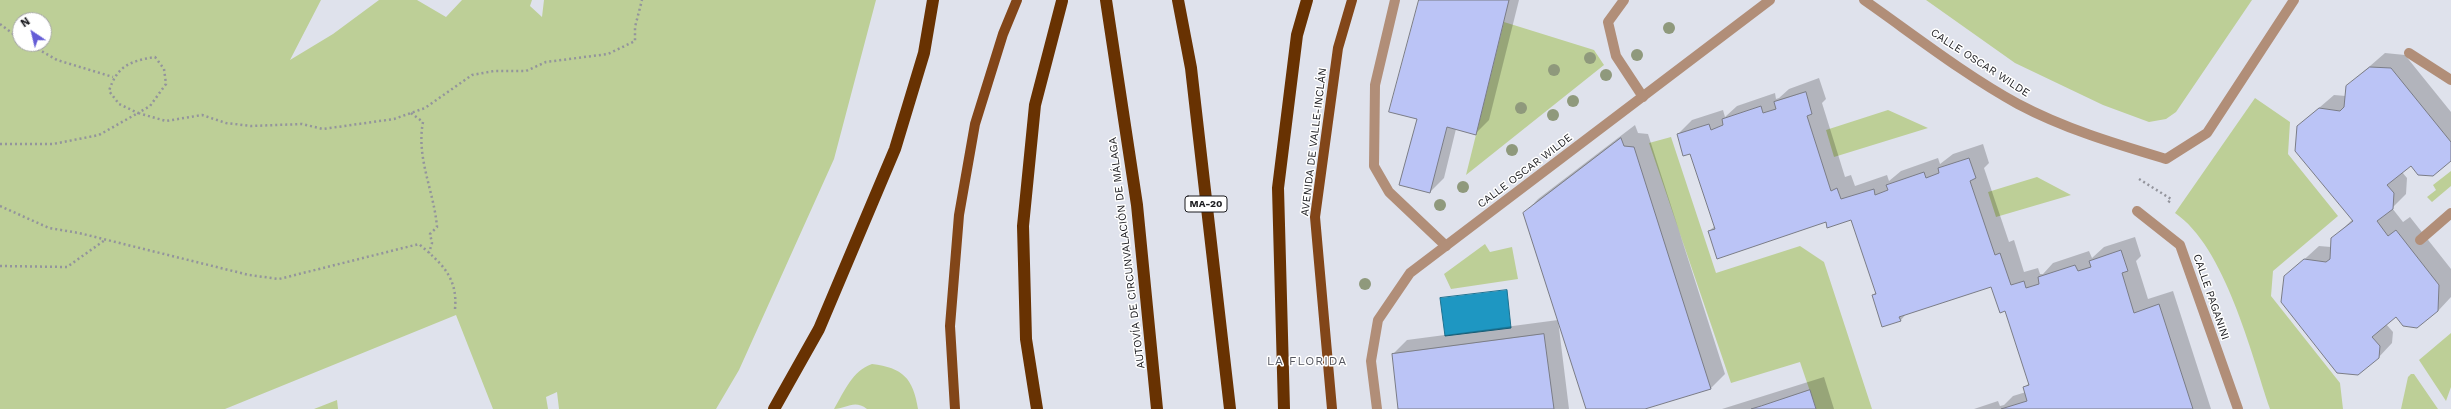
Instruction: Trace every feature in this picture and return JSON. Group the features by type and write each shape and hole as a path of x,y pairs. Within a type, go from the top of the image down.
{"highway":[{"path":"774,409 819,329 895,149 924,53 933,0"},
{"name":"MA-20","path":"1178,0 1191,68 1230,409"},
{"path":"1284,409 1278,188 1297,35 1306,0"},
{"path":"1037,409 1026,339 1023,226 1035,105 1062,1"},
{"name":"AUTOVÍA DE CIRCUNVALACIÓN DE MÁLAGA","path":"1107,3 1137,205 1157,409"}],"main road":[{"path":"954,409 950,326 959,215 975,124 1003,34 1017,0"},
{"name":"AVENIDA DE VALLE-INCLÁN","path":"1332,409 1315,217 1338,48 1352,0"}],"street":[{"path":"1395,0 1375,85 1374,166 1389,192 1446,246"},
{"path":"1624,0 1608,22 1616,56 1643,97"},
{"name":"CALLE OSCAR WILDE","path":"1377,409 1371,361 1378,320 1410,273 1770,0"},
{"name":"CALLE OSCAR WILDE","path":"1864,0 1940,53 2018,104 2103,141 2166,159 2207,134 2294,0"},
{"path":"2409,53 2451,80"},
{"name":"CALLE PAGANINI","path":"2137,211 2180,245 2238,409"},
{"path":"2420,240 2451,213"}],"path":[{"path":"0,144 54,144 99,135 138,113 150,106 166,84 164,69 155,57 136,60 121,69 113,77 108,91 119,104 138,113 166,121 202,115 226,123 251,126 302,124 323,129 394,118 425,108 472,75 494,71 526,71 546,62 608,54 635,41 635,27 642,0"},
{"path":"0,24 12,32"},
{"path":"43,52 57,60 113,77"},
{"path":"411,113 423,122 420,137 424,156 424,174 436,213 437,227 430,234 432,243 429,253"},
{"path":"2137,178 2163,195"},
{"path":"0,206 49,228 106,240 249,275 279,279 418,244 446,267 457,294 455,309"},
{"path":"0,266 67,267 106,240"}],"green space":[{"path":"0,0 321,0 290,60 333,34 379,0 417,0 446,17 462,0 532,0 530,6 542,17 544,0 876,0 834,159 739,370 716,409 559,409 557,392 546,397 548,409 493,409 456,315 225,409 0,409"},
{"path":"1926,0 2252,0 2176,112 2166,119 2149,122 2103,105 2015,63"},
{"path":"1504,22 1594,50 1604,65 1466,175"},
{"path":"2255,98 2290,122 2288,154 2338,216 2273,271 2271,296 2340,383 2343,409 2270,409 2245,331 2222,275 2208,250 2193,229 2175,213"},
{"path":"1888,110 1928,128 1834,157 1826,130"},
{"path":"1671,137 1716,273 1800,246 1824,262 1872,409 1816,409 1800,362 1731,383 1649,143"},
{"path":"2451,171 2451,186 2432,202 2427,197 2436,190 2433,185"},
{"path":"2037,177 2071,195 1996,217 1988,192"},
{"path":"1485,244 1490,252 1512,247 1518,279 1451,289 1444,274"},
{"path":"2451,333 2451,387 2446,401 2419,360"},
{"path":"872,364 892,368 905,376 913,389 918,409 867,409 858,405 850,405 834,409 845,389 854,377 865,367"},
{"path":"2411,374 2414,374 2438,409 2401,409 2408,377"},
{"path":"337,400 338,409 314,409"}],"water":[{"path":"1507,290 1511,328 1445,336 1440,298"}],"building":[{"path":"1419,0 1509,0 1476,135 1447,127 1430,193 1399,185 1417,119 1389,112"},
{"path":"2370,67 2391,68 2451,142 2451,161 2433,176 2418,175 2411,166 2387,185 2394,193 2393,209 2377,221 2388,236 2396,230 2439,285 2438,311 2417,328 2403,326 2396,317 2372,337 2380,346 2379,358 2358,375 2337,373 2281,302 2284,276 2304,259 2326,262 2330,259 2331,238 2353,221 2295,151 2297,126 2319,108 2340,111 2344,107 2346,86"},
{"path":"1806,92 1812,114 1807,116 1831,191 1837,188 1841,199 1874,189 1875,195 1888,190 1886,185 1924,172 1926,178 1939,173 1938,168 1969,158 1976,178 1970,181 1995,255 2000,253 2011,285 2024,281 2026,288 2039,284 2038,277 2075,265 2078,271 2091,267 2089,261 2121,250 2128,271 2122,273 2134,313 2159,304 2193,409 2001,409 2027,401 2023,387 2029,385 2005,311 2000,313 1991,287 1899,317 1901,321 1882,327 1872,295 1876,294 1851,220 1827,228 1826,222 1717,259 1708,231 1715,229 1690,154 1683,156 1677,134 1709,124 1711,130 1723,125 1722,119 1761,106 1763,113 1776,109 1774,102"},
{"path":"1621,138 1624,146 1634,147 1711,389 1645,409 1586,409 1523,213"},
{"path":"1544,334 1554,409 1398,409 1392,354"},
{"path":"1810,390 1816,409 1751,409 1761,406"}],"district":[{"name":"LA FLORIDA","path":"1307,361"}]}
